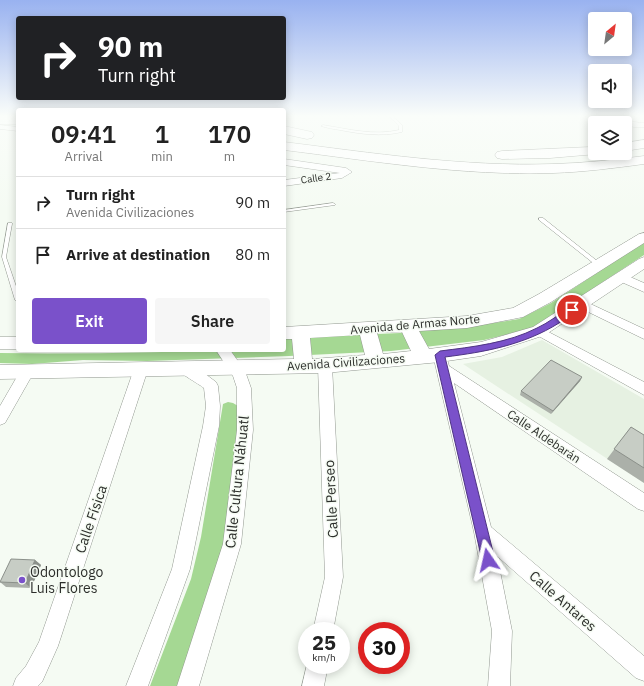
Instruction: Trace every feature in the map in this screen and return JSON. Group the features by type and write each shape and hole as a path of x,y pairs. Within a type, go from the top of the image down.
{"highway":[{"path":"293,147 446,165 521,170 559,169 620,164 644,160"},
{"path":"468,153 536,154 588,151"}],"main road":[{"name":"Avenida de Armas Norte","path":"292,332 467,322 517,313 545,298 644,237"},
{"name":"Avenida Civilizaciones","path":"0,372 304,367 376,361 436,360 517,339 539,331 644,262"},
{"path":"499,316 517,339"},
{"path":"408,326 436,360"},
{"path":"367,328 376,361"},
{"path":"292,332 304,367"},
{"path":"0,342 16,343"}],"street":[{"name":"Calle 2","path":"286,162 343,170 348,172 342,175 286,183"},
{"path":"621,277 644,288"},
{"path":"582,304 644,334"},
{"path":"539,331 644,389"},
{"name":"Calle Cultura Náhuatl","path":"188,686 232,544 245,424 244,388 240,375 225,352"},
{"path":"436,360 483,532 502,630 500,686"},
{"name":"Calle Aldebarán","path":"436,360 644,503"},
{"name":"Calle Perseo","path":"325,366 334,577 326,622"},
{"path":"137,686 181,569 211,426 213,406 211,386 195,374 184,369"},
{"name":"Calle Física","path":"24,686 34,674 48,646 141,370"},
{"path":"0,419 27,372"},
{"name":"Calle Antares","path":"483,532 644,670"},
{"path":"312,686 315,674"}],"lane":[{"path":"286,211 333,204"},
{"path":"541,219 599,265"},
{"path":"10,224 4,256 16,294"}],"shaded area":[{"path":"542,340 644,399 644,483 463,364 502,357"}],"green space":[{"path":"644,242 644,255 533,328 484,340 391,351 289,356 147,361 83,360 32,364 0,363 0,353 286,352 286,338 400,333 474,326 519,319 551,303"},
{"path":"228,402 238,406 238,431 223,545 180,686 150,686 191,579 201,537 223,404"}],"building":[{"path":"551,360 582,377 553,411 521,391"},
{"path":"631,427 644,435 644,468 614,449"},
{"path":"11,559 35,560 25,583 0,582"}],"place":[{"name":"Odontologo Luis Flores","path":"22,580"}],"route":[{"path":"488,560 483,532 440,355 481,349 517,339 539,331 572,310"}]}
